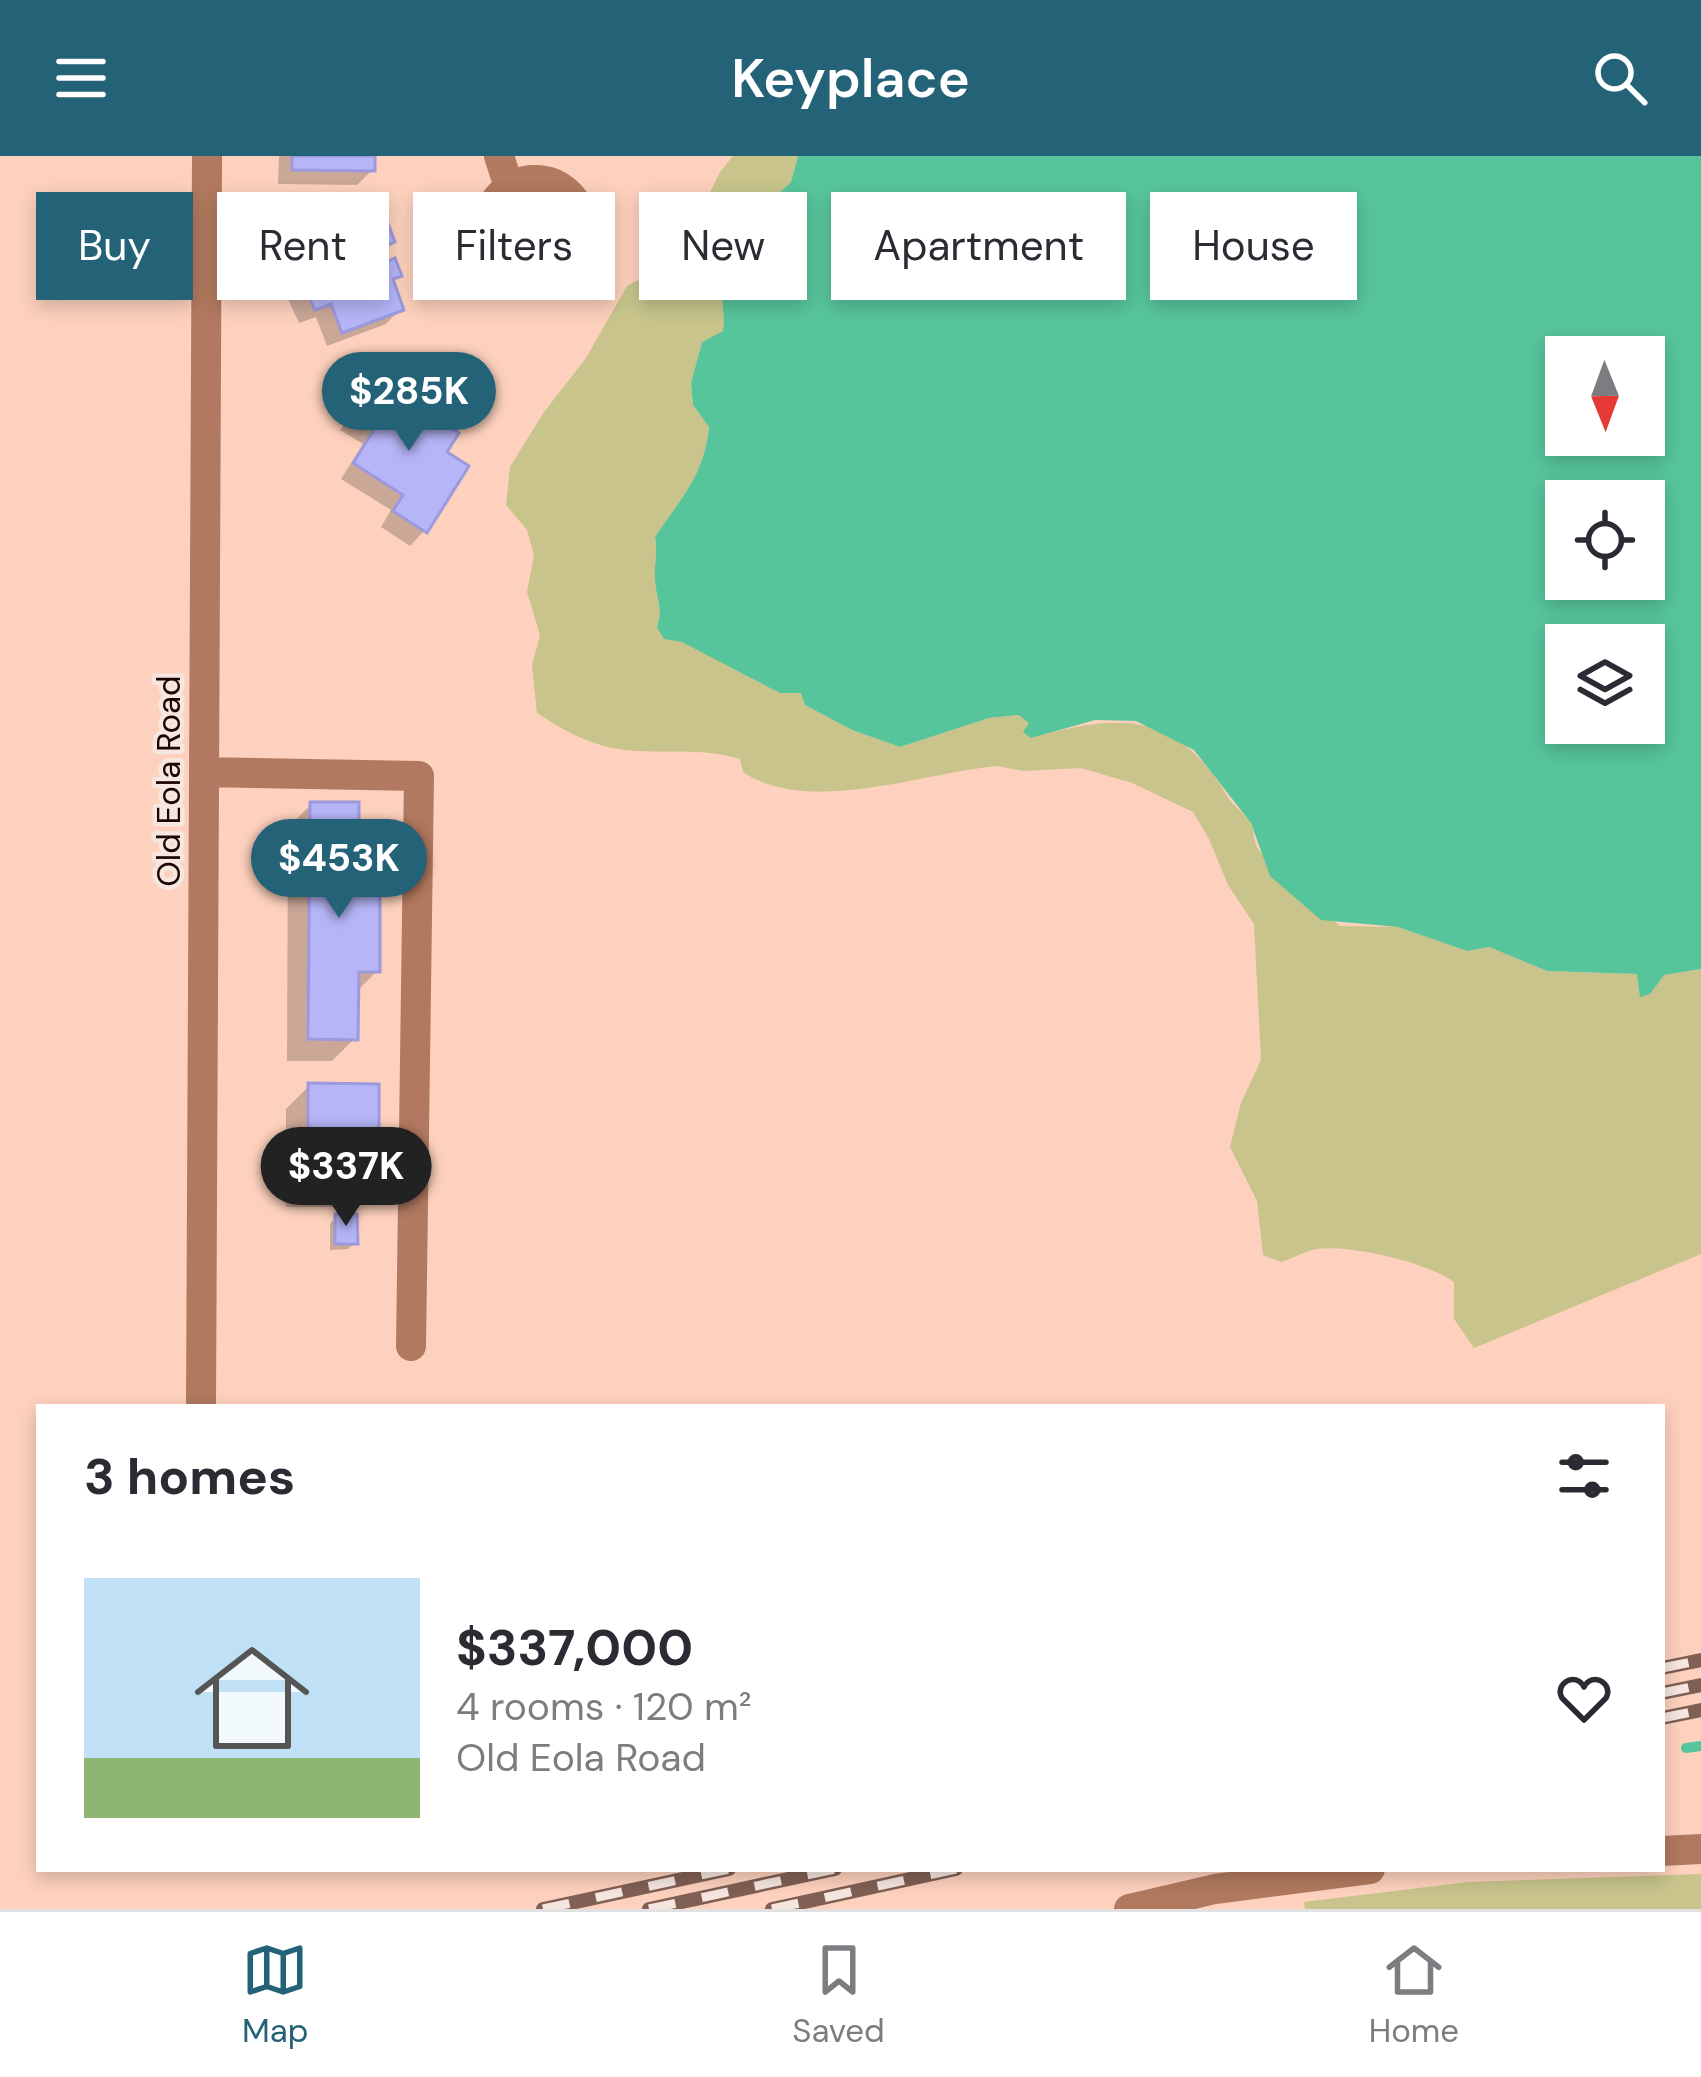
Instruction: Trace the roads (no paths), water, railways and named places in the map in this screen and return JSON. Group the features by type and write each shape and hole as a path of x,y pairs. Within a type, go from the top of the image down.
{"street":[{"name":"Old Eola Road","path":"201,1404 207,156"},
{"path":"500,156 509,187"},
{"path":"204,772 418,776 411,1346"},
{"path":"1665,1851 1701,1849"},
{"path":"1130,1909 1215,1889 1347,1872"}],"waterway":[{"path":"1686,1748 1701,1746"}],"railway":[{"path":"1665,1667 1701,1660"},
{"path":"1665,1692 1701,1685"},
{"path":"1665,1717 1701,1710"},
{"path":"543,1909 715,1872"},
{"path":"649,1909 821,1872"},
{"path":"772,1909 942,1872"}]}
